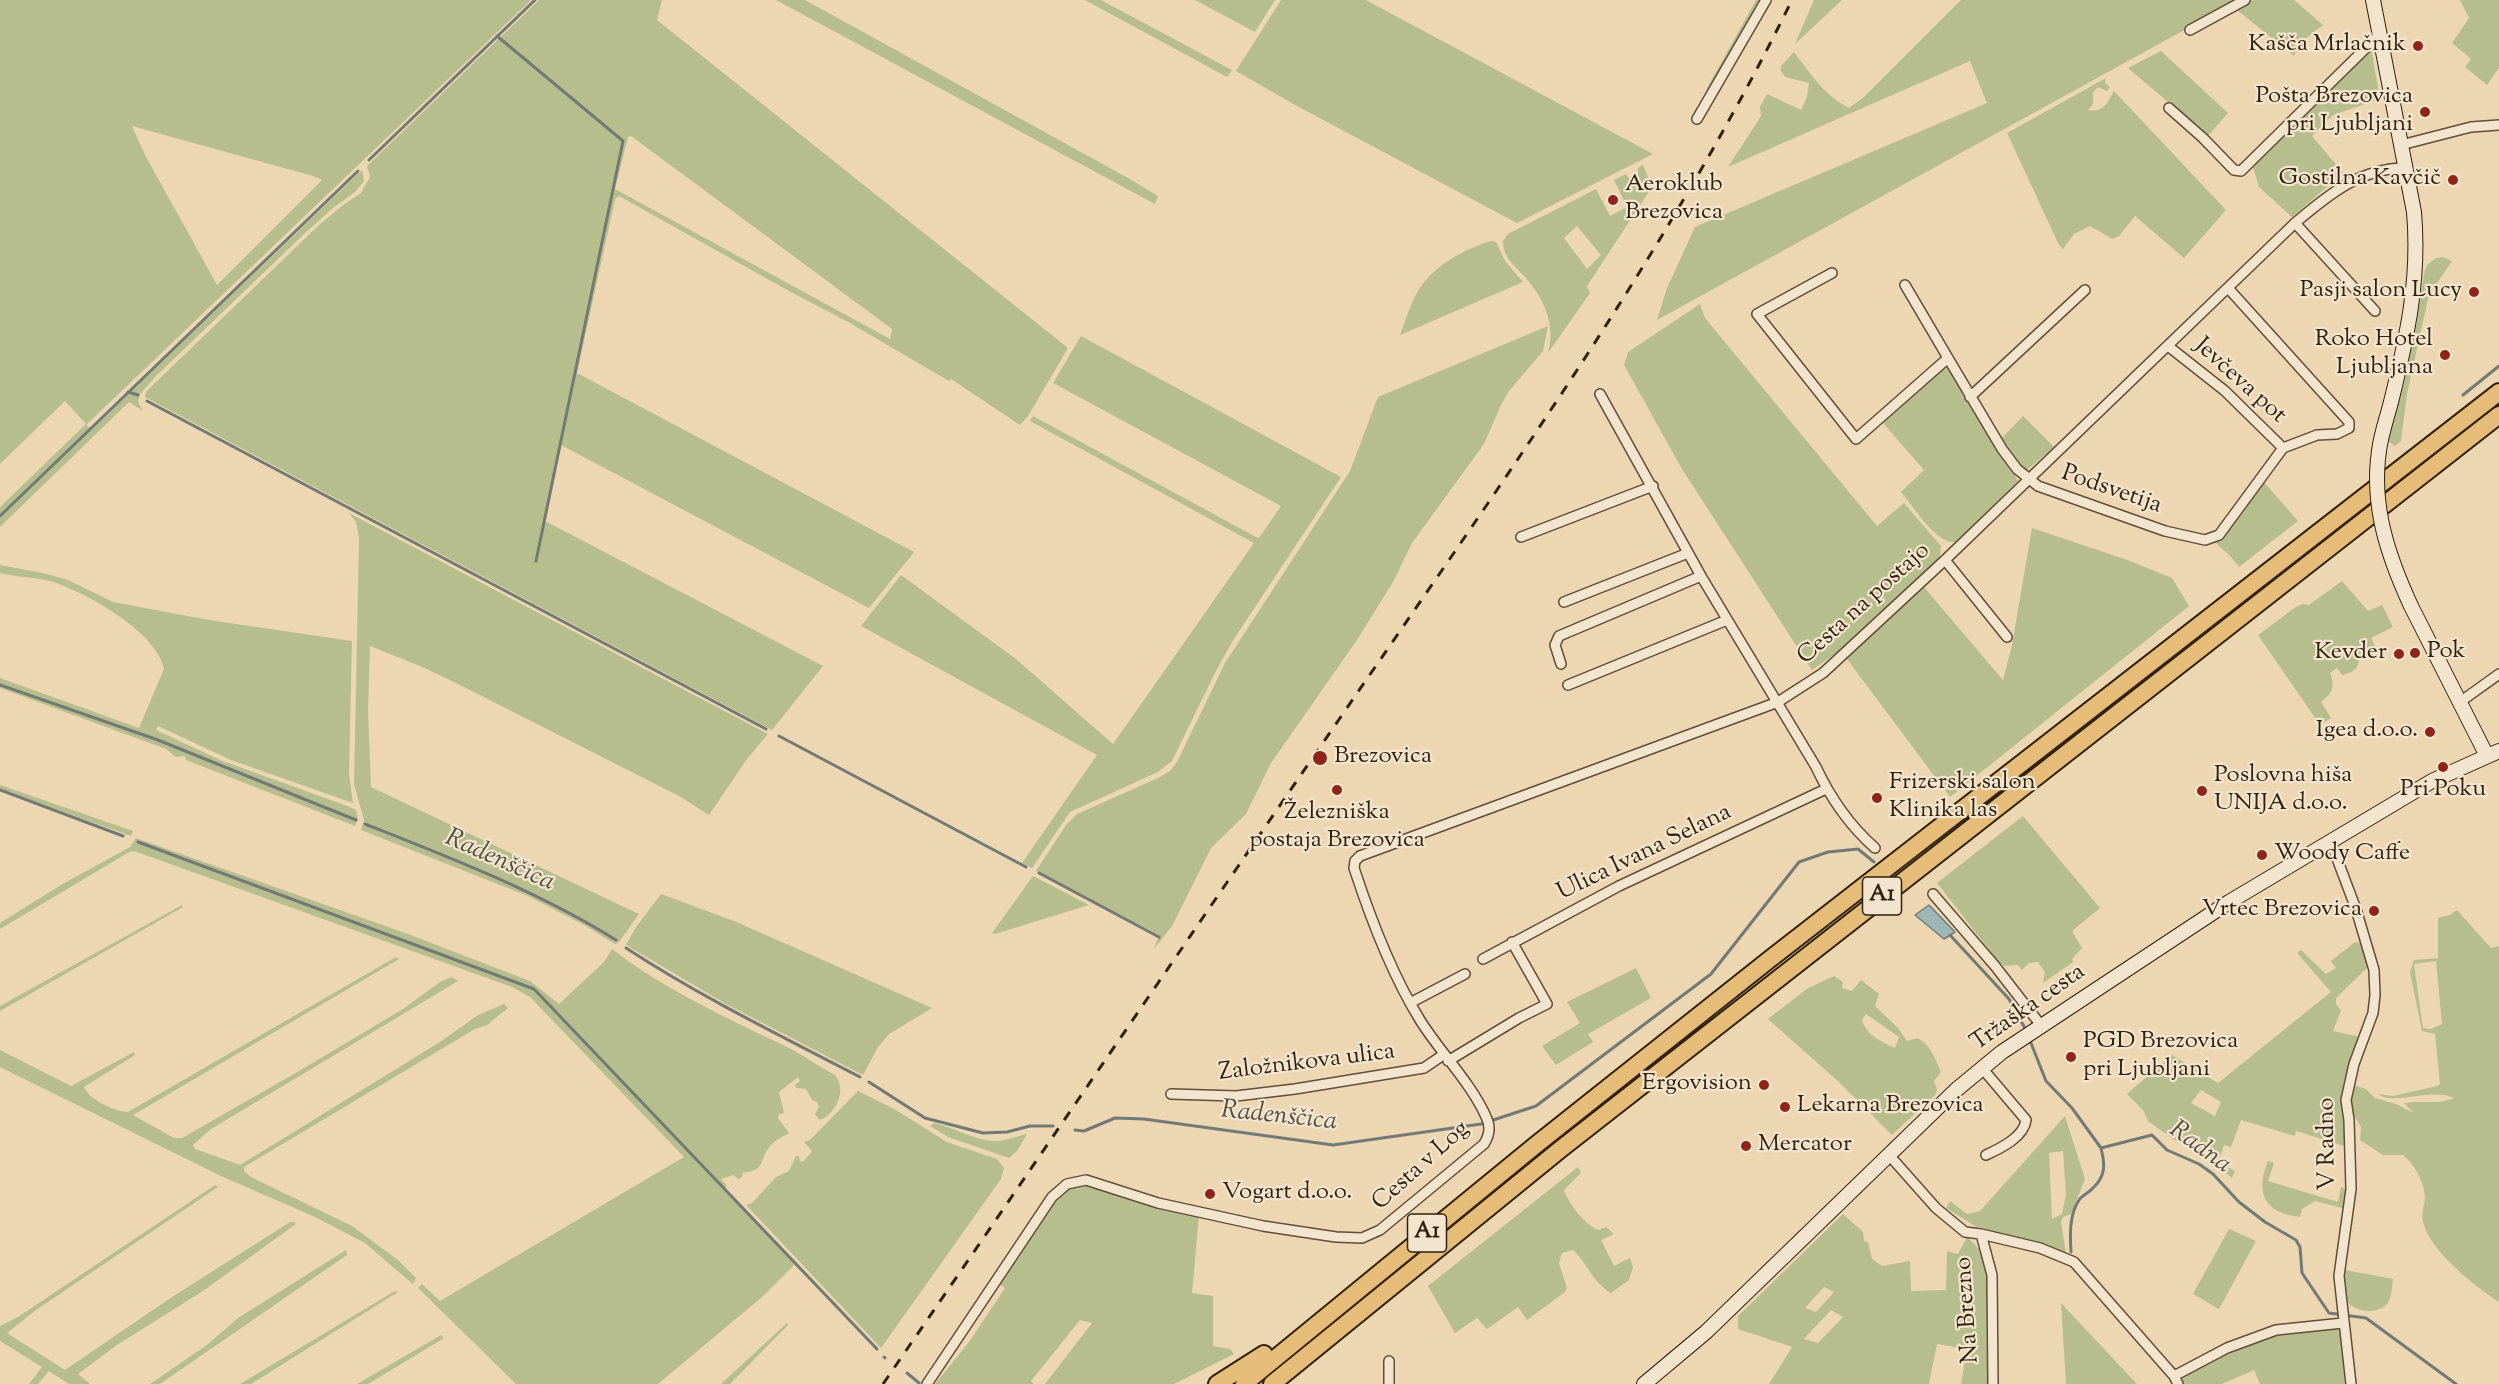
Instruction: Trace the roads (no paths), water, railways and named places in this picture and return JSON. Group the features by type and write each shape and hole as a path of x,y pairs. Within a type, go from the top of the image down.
{"highway":[{"name":"A1","path":"1244,1384 1318,1321 1770,958 2499,392"},
{"name":"A1","path":"1272,1384 1562,1148 2499,415"},
{"path":"1217,1384 1259,1358 1294,1331 1318,1321"}],"main road":[{"path":"2373,0 2414,213 2416,275 2407,336 2379,450 2377,496 2390,557 2411,606 2460,702 2493,753"},
{"name":"Tržaška cesta","path":"1644,1384 1706,1332 1888,1155 1982,1068 2032,1030 2229,902 2330,840 2432,781 2493,753"}],"street":[{"path":"1697,119 1766,0"},
{"path":"2190,30 2245,0"},
{"path":"2169,108 2235,170 2241,171 2379,36"},
{"path":"2401,145 2471,127 2499,125"},
{"name":"Cesta na postajo","path":"1360,856 1778,702 1823,673 1945,560 2295,223 2347,183 2380,171 2406,168"},
{"path":"2295,223 2374,311"},
{"path":"1833,273 1757,314 1856,439 1948,358"},
{"name":"Podsvetija","path":"1905,285 2002,448 2028,479 2049,492 2165,531 2205,540 2219,535 2283,448"},
{"path":"2228,288 2349,422 2349,428 2344,432 2317,435 2283,448"},
{"path":"1970,397 2085,290"},
{"name":"Jevčeva pot","path":"2168,346 2225,391 2283,448"},
{"path":"1600,394 1701,576 1778,702 1826,789 1862,837 1875,848"},
{"path":"1521,537 1653,486"},
{"path":"1564,602 1688,553"},
{"path":"1945,560 2007,637"},
{"path":"1561,664 1555,645 1559,636 1701,576"},
{"path":"1568,685 1727,620"},
{"path":"2460,702 2499,674"},
{"name":"Ulica Ivana Selana","path":"1483,959 1619,886 1826,789"},
{"name":"V Radno","path":"2330,840 2356,909 2374,970 2375,995 2373,1013 2354,1064 2346,1100 2349,1120 2351,1189 2339,1276 2351,1384"},
{"name":"Založnikova ulica","path":"1360,856 1355,861 1354,868 1368,911 1410,1002 1446,1058"},
{"path":"1933,894 1995,966 2032,1030"},
{"name":"Založnikova ulica","path":"1171,1094 1236,1096 1424,1068 1547,1004 1512,942"},
{"path":"1410,1002 1465,974"},
{"name":"Cesta v Log","path":"927,1384 1052,1197 1067,1184 1086,1180 1158,1203 1213,1216 1336,1237 1362,1238 1380,1230 1484,1144 1488,1123 1446,1058"},
{"path":"1982,1068 2026,1120 2025,1126 2009,1143 1986,1155"},
{"path":"1888,1155 1936,1208 1965,1232 2040,1248 2074,1262 2176,1380 2227,1348 2276,1330 2343,1323"},
{"name":"Na Brezno","path":"1981,1234 1992,1275 1993,1384"},
{"path":"1389,1361 1389,1384"}],"water":[{"path":"1929,905 1955,932 1944,939 1915,915"}],"waterway":[{"path":"369,160 535,0"},
{"path":"497,36 623,141 536,561"},
{"path":"0,516 358,171"},
{"path":"2463,395 2499,366"},
{"path":"128,392 138,395"},
{"path":"147,401 766,729"},
{"path":"0,685 158,740 356,820"},
{"path":"779,736 1026,867"},
{"path":"0,790 123,836"},
{"name":"Radenščica","path":"365,824 525,891 616,940"},
{"path":"138,842 534,989 877,1349"},
{"path":"1075,1130 1084,1131 1115,1118 1144,1119 1333,1145 1481,1124 1536,1106 1711,974 1799,862 1828,852 1858,849 1874,862"},
{"path":"1039,873 1159,937"},
{"name":"Radna","path":"1950,935 2009,999 2027,1032"},
{"name":"Radenščica","path":"626,948 712,1000 860,1077"},
{"name":"Radna","path":"2029,1038 2046,1081 2072,1108 2101,1148 2152,1135 2167,1150 2199,1164 2213,1174 2239,1202 2265,1222 2296,1240 2300,1247 2302,1273 2329,1313 2366,1318 2456,1384"},
{"name":"Radenščica","path":"869,1082 925,1118 983,1133 1007,1132 1030,1126 1053,1126"},
{"path":"2071,1252 2070,1232 2073,1212 2080,1198 2100,1179 2104,1165 2101,1148"},
{"path":"907,1373 919,1383"}],"railway":[{"path":"883,1384 1461,543 1579,367 1691,187 1792,0"}],"place":[{"name":"Kašča Mrlačnik","path":"2418,46"},
{"name":"Pošta Brezovica pri Ljubljani","path":"2425,112"},
{"name":"Gostilna Kavčič","path":"2453,180"},
{"name":"Aeroklub Brezovica","path":"1613,200"},
{"name":"Pasji salon Lucy","path":"2474,292"},
{"name":"Roko Hotel Ljubljana","path":"2445,355"},
{"name":"Pok","path":"2415,653"},
{"name":"Kevder","path":"2399,654"},
{"name":"Igea d.o.o.","path":"2430,732"},
{"name":"Brezovica","path":"1320,758"},
{"name":"Pri Poku","path":"2443,767"},
{"name":"Železniška postaja Brezovica","path":"1337,790"},
{"name":"Poslovna hiša UNIJA d.o.o.","path":"2202,791"},
{"name":"Frizerski salon Klinika las","path":"1877,798"},
{"name":"Woody Caffe","path":"2262,855"},
{"name":"Vrtec Brezovica","path":"2374,911"},
{"name":"PGD Brezovica pri Ljubljani","path":"2071,1057"},
{"name":"Ergovision","path":"1764,1085"},
{"name":"Lekarna Brezovica","path":"1785,1107"},
{"name":"Mercator","path":"1746,1146"},
{"name":"Vogart d.o.o.","path":"1210,1194"}]}
